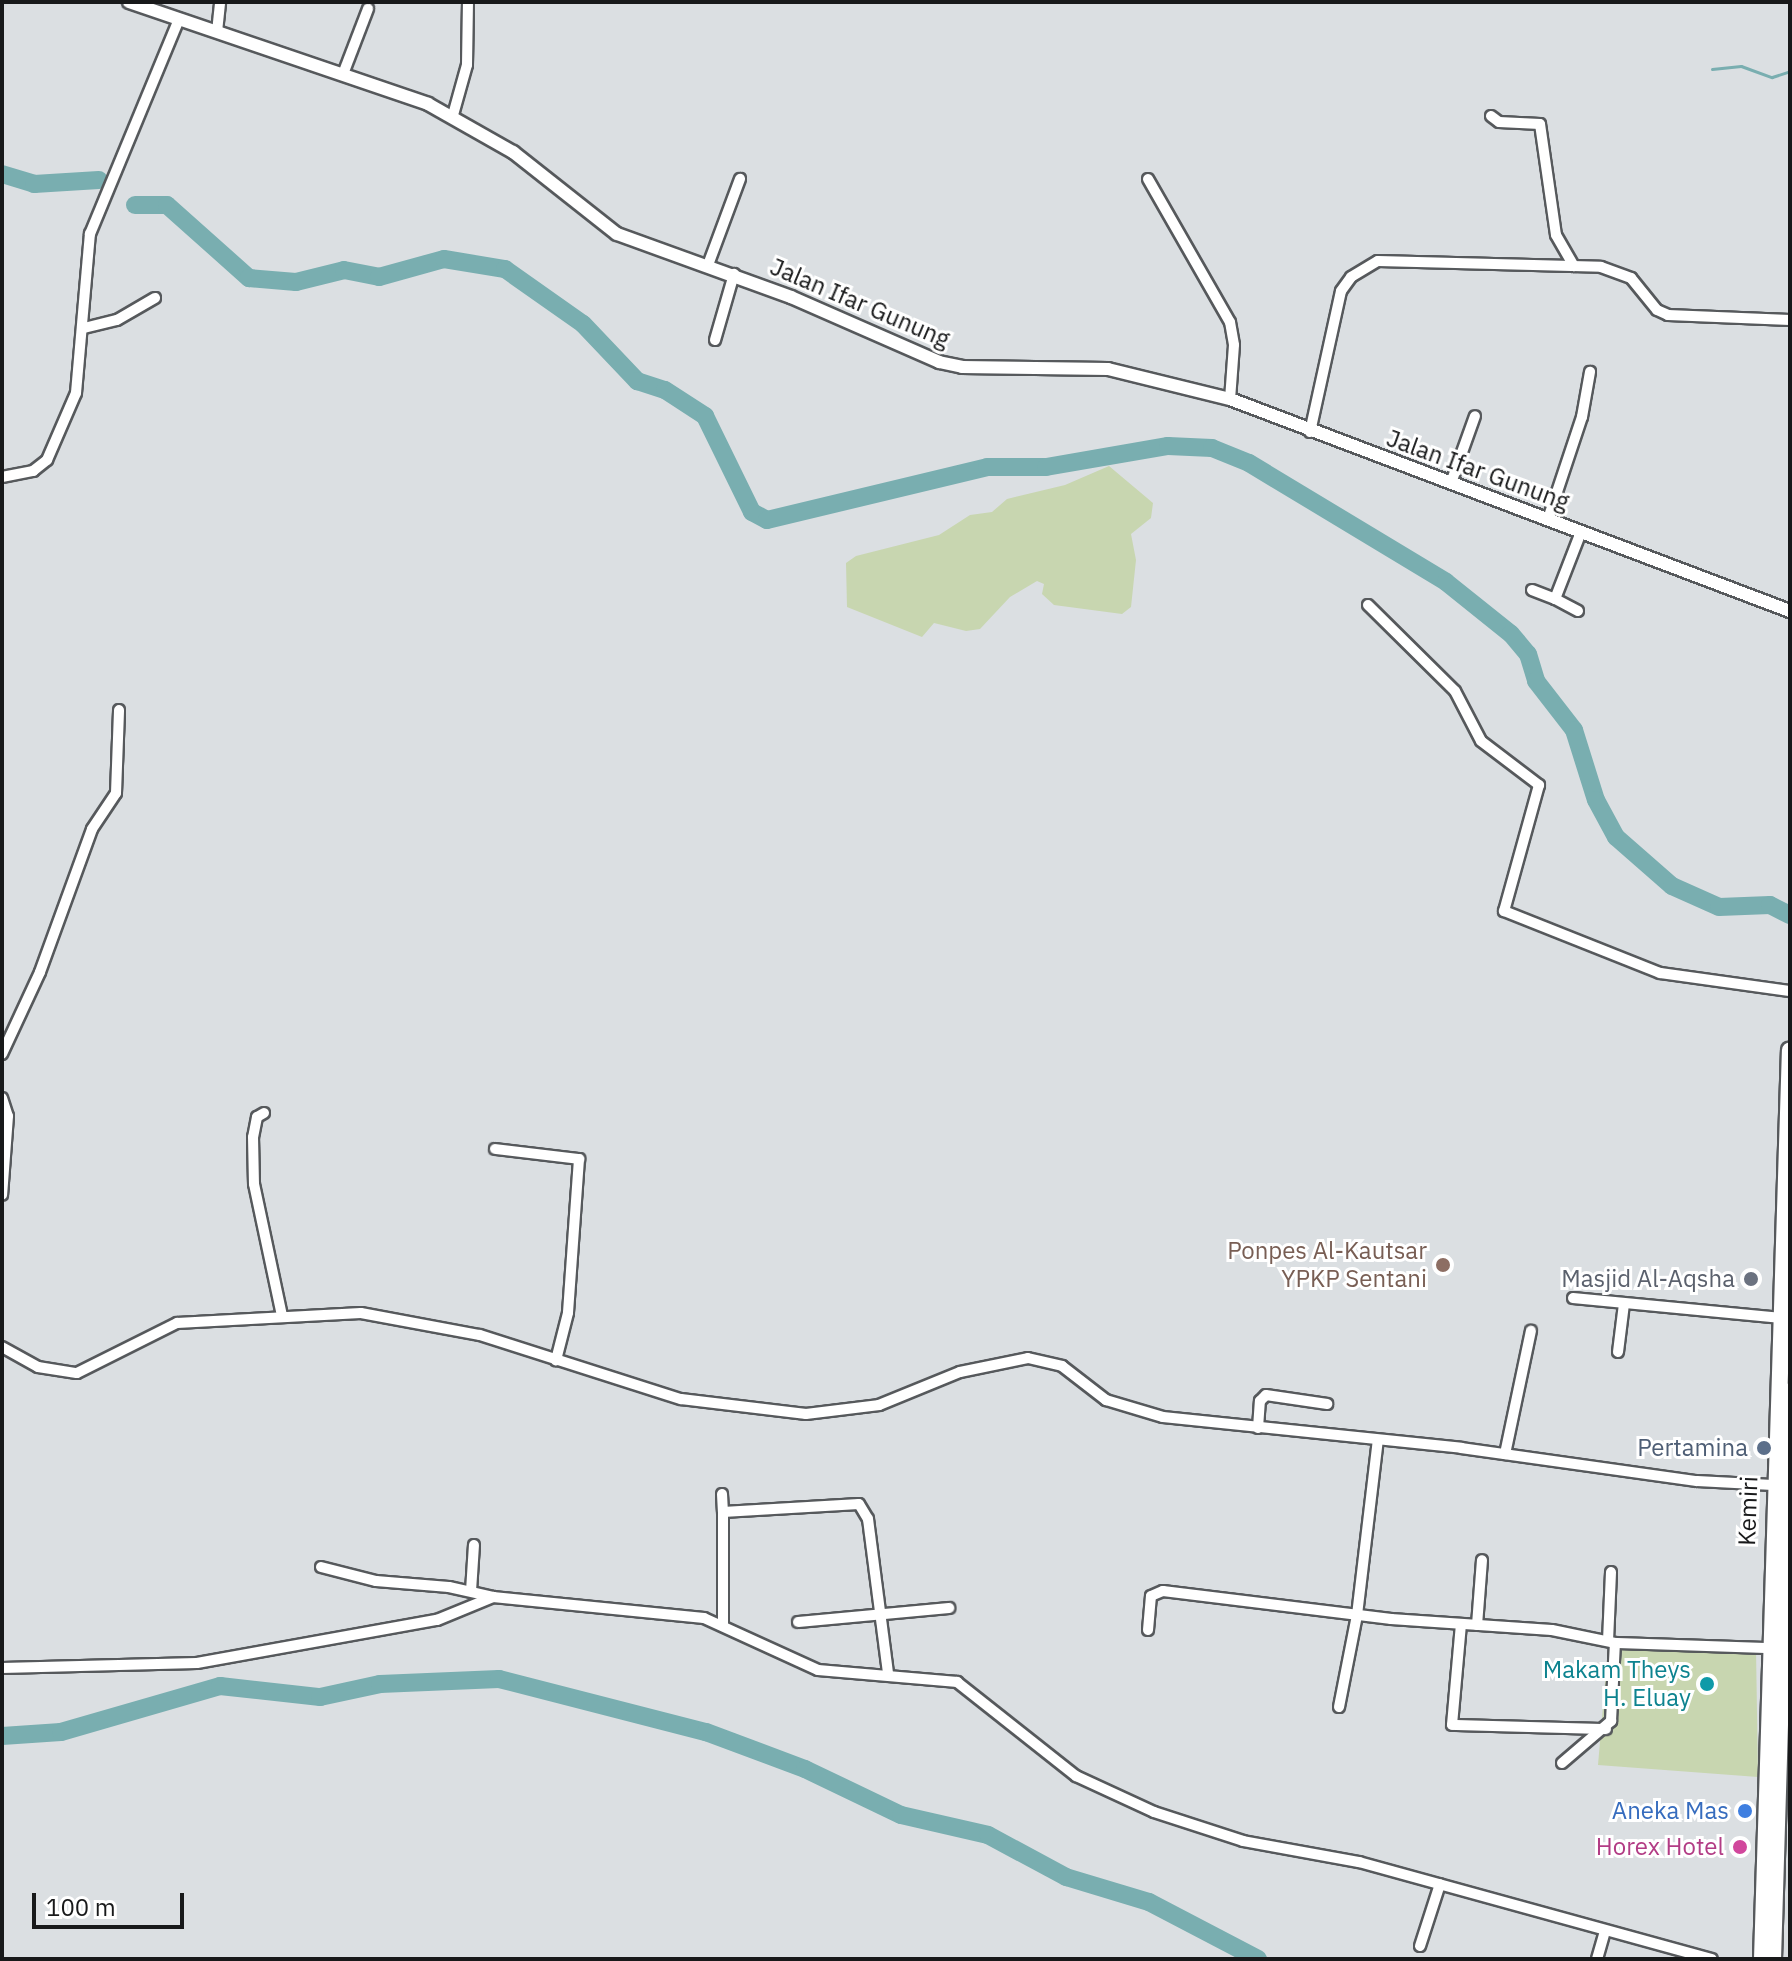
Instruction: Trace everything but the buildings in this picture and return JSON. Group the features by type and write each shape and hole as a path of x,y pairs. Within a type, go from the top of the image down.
{"highway":[{"name":"Kemiri","path":"1773,1959 1785,1396 1779,1318 1786,1251 1789,1057"},
{"name":"Kemiri","path":"1780,1685 1768,1648 1782,1532 1773,1485 1784,1441"},
{"name":"Kemiri","path":"1762,1959 1777,1848"}],"street":[{"name":"Jalan Ifar Gunung","path":"129,2 343,74 453,115 513,152 617,234 734,274 952,366 1108,369 1230,399 1310,432 1790,611"},
{"path":"217,32 220,2"},
{"path":"453,115 467,65 468,2"},
{"path":"343,74 368,9"},
{"path":"2,477 33,471 47,460 76,393 90,234 98,208 179,19"},
{"path":"1491,116 1499,122 1540,124 1556,235 1574,266"},
{"path":"708,265 740,179"},
{"path":"1148,179 1230,322 1234,345 1230,399"},
{"path":"1310,432 1341,291 1359,271 1392,258 1601,267 1631,278 1657,310 1668,315 1790,320"},
{"path":"715,340 734,274"},
{"path":"84,328 117,320 155,298"},
{"path":"1548,519 1582,417 1590,372"},
{"path":"1451,483 1475,416"},
{"path":"1555,599 1581,532"},
{"path":"1532,590 1578,611"},
{"path":"1368,605 1455,691 1481,741 1539,785 1504,911 1660,973 1790,991"},
{"path":"2,1054 40,972 92,829 116,793 119,710"},
{"path":"2,1098 8,1116 2,1195"},
{"path":"264,1113 257,1117 253,1137 254,1184 282,1316"},
{"path":"495,1149 579,1159 568,1313 556,1360"},
{"path":"1573,1298 1779,1318"},
{"path":"1618,1352 1624,1304"},
{"path":"5,1351 38,1367 77,1373 177,1323 380,1314 480,1335 681,1399 806,1414 870,1407 972,1368 1006,1359 1036,1359 1062,1366 1120,1406 1191,1421 1505,1454 1697,1481 1773,1485"},
{"path":"1505,1454 1531,1331"},
{"path":"1258,1428 1260,1401 1266,1395 1327,1404"},
{"path":"1339,1707 1357,1615 1378,1440"},
{"path":"722,1494 723,1624"},
{"path":"723,1512 859,1504 868,1519 888,1674"},
{"path":"471,1591 474,1545"},
{"path":"1477,1625 1482,1560"},
{"path":"321,1567 376,1581 471,1591 493,1597 685,1615 723,1624 803,1665 957,1682 1067,1770 1126,1802 1243,1841 1321,1853 1440,1884 1683,1956 1712,1959"},
{"path":"1562,1763 1606,1729 1611,1721 1611,1572"},
{"path":"1148,1630 1156,1591 1357,1615 1552,1630 1611,1642 1768,1648"},
{"path":"2,1668 188,1664 287,1650 365,1629 437,1620 493,1597"},
{"path":"798,1622 949,1608"},
{"path":"1461,1624 1452,1725 1606,1729"},
{"path":"1420,1946 1440,1884"},
{"path":"1597,1959 1605,1931"}],"green space":[{"path":"1109,466 1153,503 1151,518 1131,534 1136,560 1131,607 1122,614 1054,605 1042,594 1044,584 1037,581 1010,597 980,629 966,631 934,623 922,637 847,607 846,563 856,556 939,535 970,515 992,512 1007,499 1065,485"},
{"path":"1608,1648 1756,1650 1758,1777 1598,1765"}],"waterway":[{"path":"1712,69 1741,66 1772,77 1790,71"},
{"path":"2,174 34,184 99,180"},
{"path":"135,205 167,205 249,278 296,282 344,270 379,277 444,259 505,269 583,324 637,381 665,390 705,416 752,512 767,520 987,467 1046,467 1168,446 1212,448 1249,463 1446,582 1511,634 1528,654 1536,681 1574,730 1596,800 1616,837 1672,886 1719,907 1770,905 1790,915"},
{"path":"2,1736 61,1732 220,1686 320,1697 380,1684 499,1679 706,1732 805,1769 901,1815 988,1835 1066,1877 1149,1902 1258,1959"}],"place":[{"name":"Ponpes Al-Kautsar YPKP Sentani","path":"1443,1265"},
{"name":"Masjid Al-Aqsha","path":"1751,1279"},
{"name":"Pertamina","path":"1764,1448"},
{"name":"Makam Theys H. Eluay","path":"1707,1684"},
{"name":"Aneka Mas","path":"1745,1811"},
{"name":"Horex Hotel","path":"1740,1847"}]}
